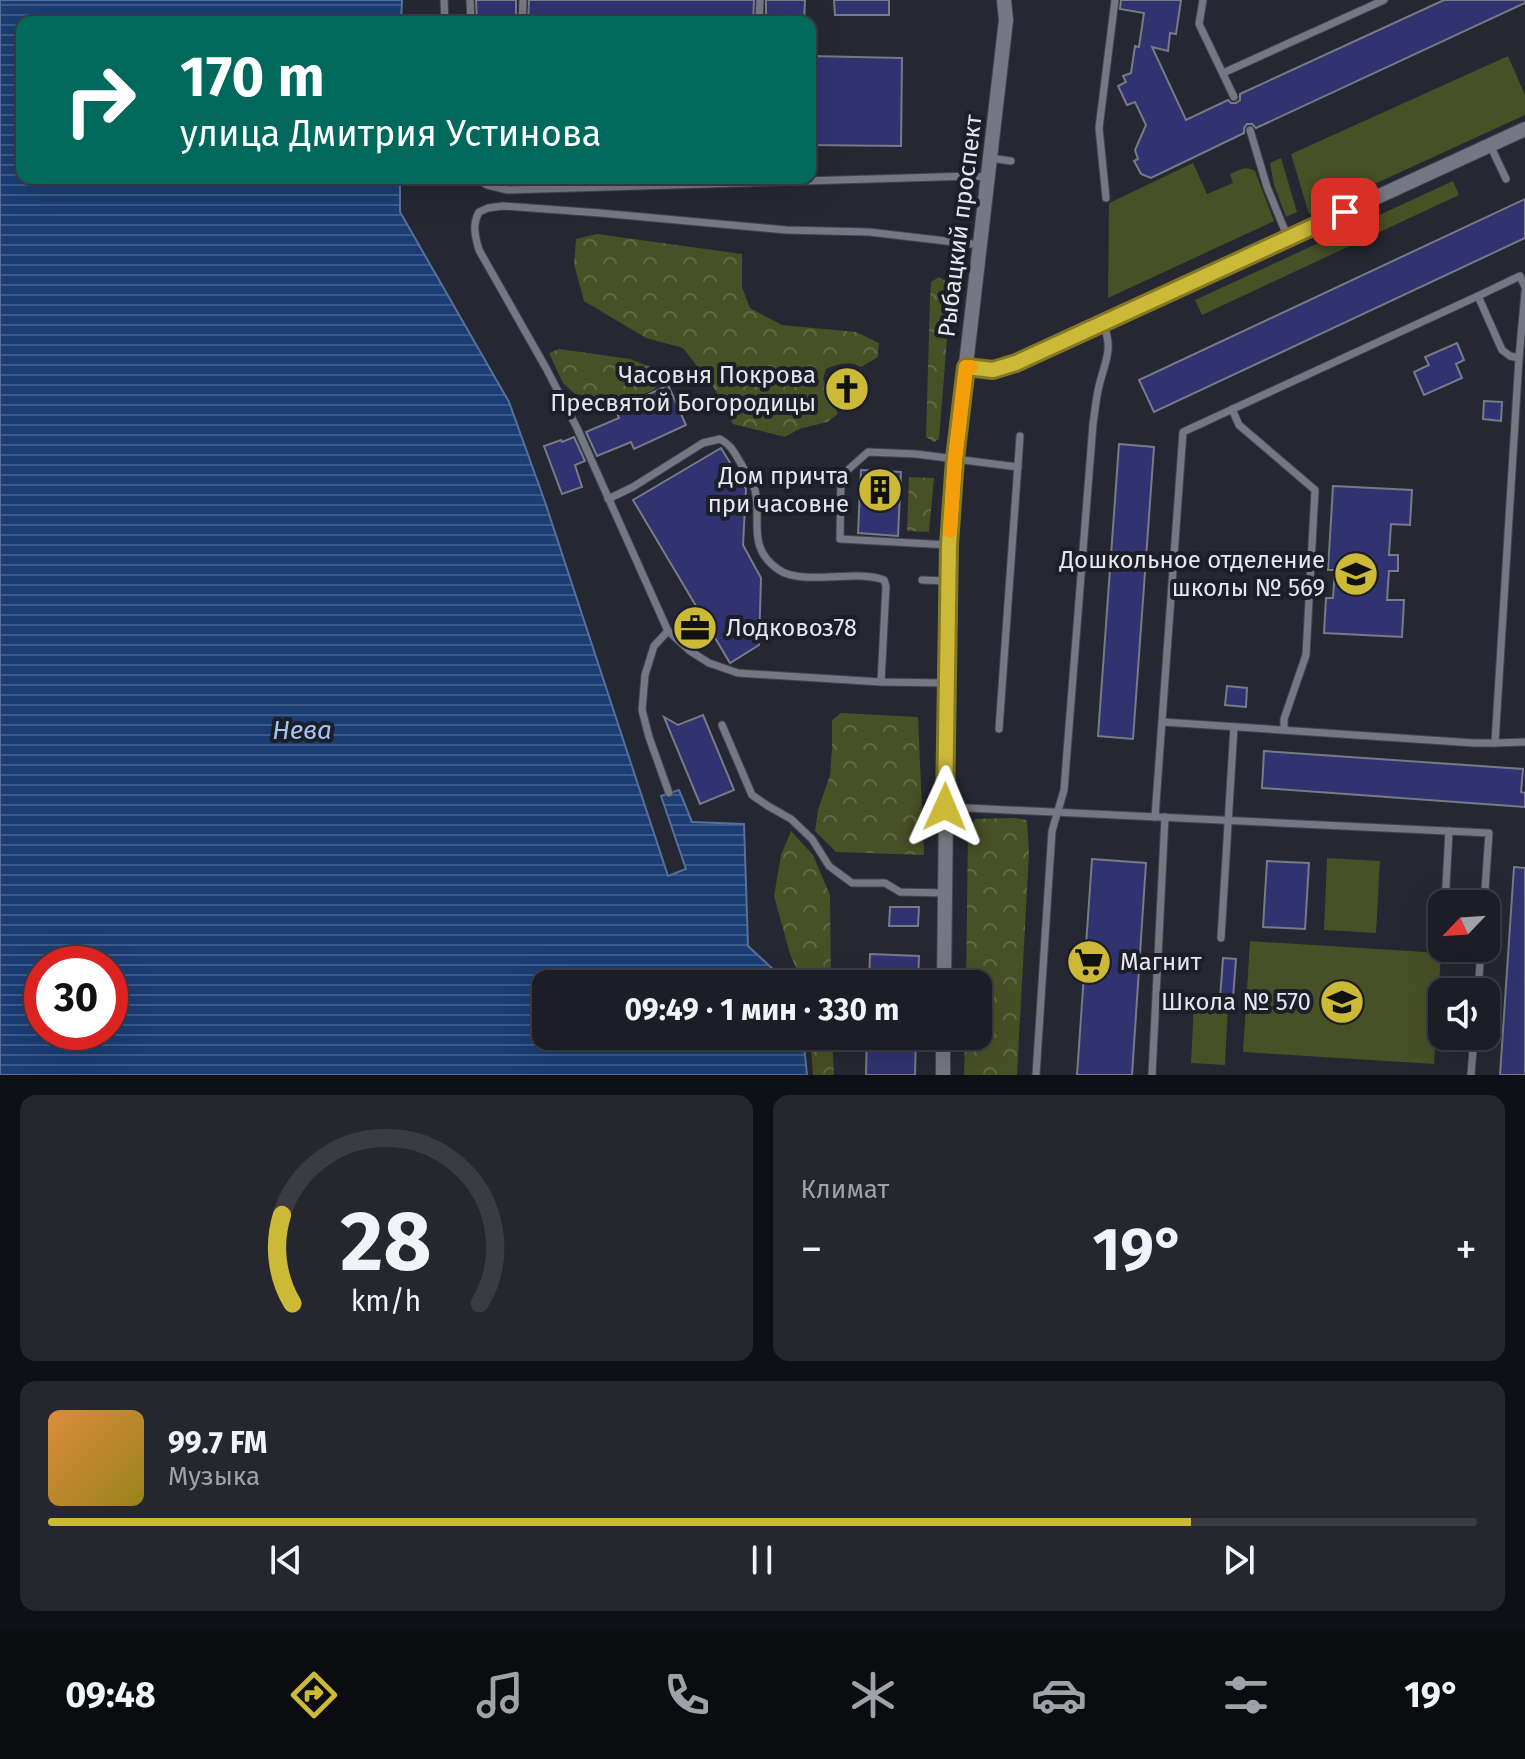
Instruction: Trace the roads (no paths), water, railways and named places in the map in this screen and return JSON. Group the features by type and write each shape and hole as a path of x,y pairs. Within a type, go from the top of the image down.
{"street":[{"name":"Рыбацкий проспект","path":"944,970 949,545 955,459 1006,20 1004,0"},
{"path":"966,367 993,370 1016,363 1525,129"},
{"path":"943,1050 943,1075"}],"lane":[{"path":"1106,198 1099,128 1115,0"},
{"path":"1203,0 1199,24 1234,97"},
{"path":"1223,73 1384,0"},
{"path":"1250,130 1267,187 1288,238"},
{"path":"1490,145 1506,179"},
{"path":"990,158 1011,161"},
{"path":"816,181 988,177"},
{"path":"485,184 508,190 707,184"},
{"path":"947,683 738,673 709,663 668,631 577,428 479,250 474,234 479,212 503,206 786,230 869,232 980,245"},
{"path":"1155,817 1183,432 1520,276 1525,289 1495,743"},
{"path":"1478,296 1502,350 1519,358"},
{"path":"1036,1075 1052,831 1064,790 1093,424 1109,353 1109,339 1102,323"},
{"path":"1232,409 1239,425 1315,490 1306,655 1284,719 1284,730"},
{"path":"999,729 1020,436"},
{"path":"608,499 703,443 720,439 729,444 754,486 760,549 778,569 791,575 868,576 884,580 881,682"},
{"path":"949,545 840,539 841,476 868,452 1018,467"},
{"path":"922,580 948,581"},
{"path":"668,631 654,646 645,675 642,710 669,793"},
{"path":"1163,722 1474,743 1525,742"},
{"path":"722,725 752,795 791,819 812,839 829,866 852,883 885,883 900,892 945,893"},
{"path":"1221,938 1234,727"},
{"path":"945,807 1489,833 1485,890"},
{"path":"1152,1075 1165,817"},
{"path":"1446,890 1449,831"},
{"path":"1471,1075 1473,1050"}],"water":[{"name":"Нева","path":"0,0 402,0 401,16 16,16 16,184 400,184 400,212 509,402 668,876 686,869 661,796 679,790 692,822 744,824 748,946 774,970 532,970 532,1050 804,1050 807,1075 0,1075"}],"place":[{"name":"Часовня Покрова Пресвятой Богородицы","path":"847,389"},
{"name":"Дом причта при часовне","path":"880,490"},
{"name":"Дошкольное отделение школы № 569","path":"1356,574"},
{"name":"Лодковоз78","path":"695,628"},
{"name":"Магнит","path":"1089,962"},
{"name":"Школа № 570","path":"1342,1002"}]}
